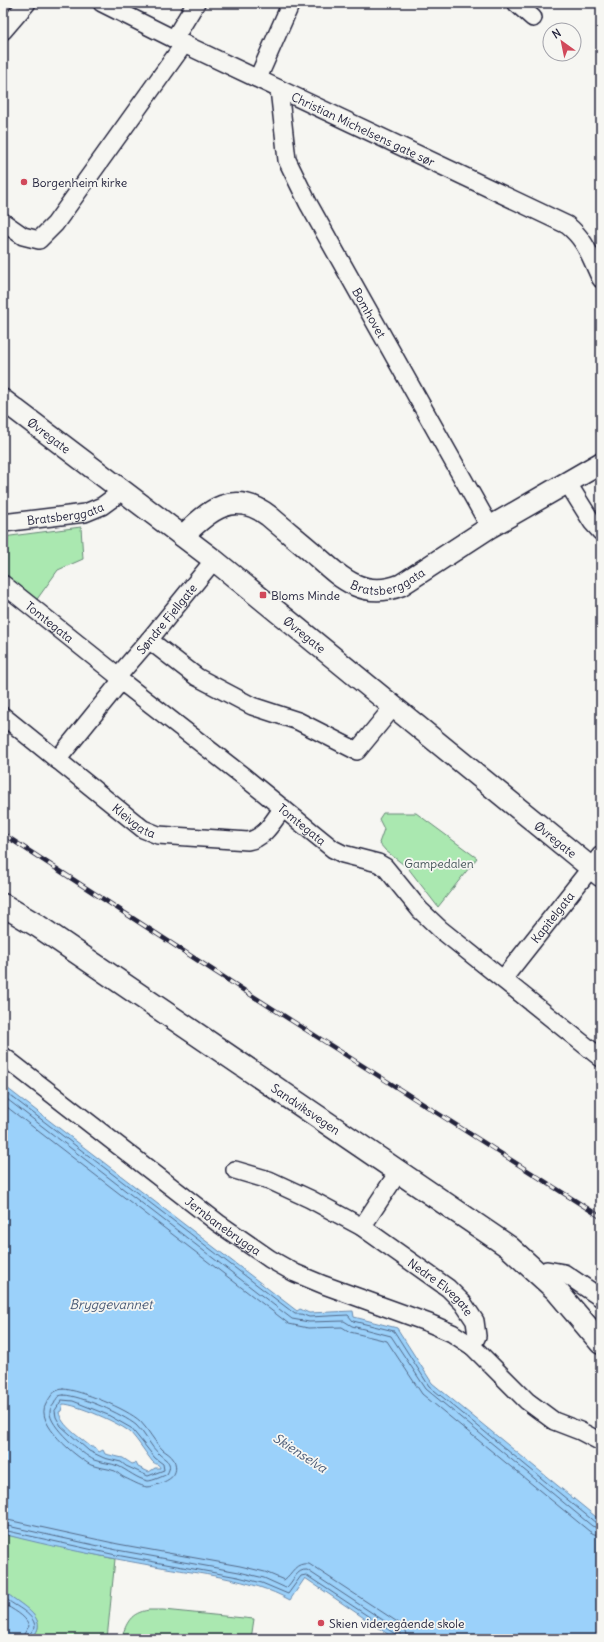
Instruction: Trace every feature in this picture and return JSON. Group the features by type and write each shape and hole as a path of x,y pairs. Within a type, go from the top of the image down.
{"main road":[{"name":"Sandviksvegen","path":"3,905 38,926 509,1247 541,1275 565,1300 596,1338"}],"street":[{"path":"3,31 27,3"},
{"name":"Christian Michelsens gate sør","path":"102,3 279,89 567,225 578,234 585,244 600,276"},
{"path":"3,222 23,236 39,240 55,224 179,41 196,3"},
{"path":"258,78 291,3"},
{"path":"516,3 533,18"},
{"name":"Bomhovet","path":"279,89 287,160 304,197 490,527"},
{"name":"Øvregate","path":"3,400 214,560 394,706 598,866"},
{"name":"Bratsberggata","path":"182,536 200,518 220,507 230,504 255,506 269,516 347,582 376,591 385,590 401,585 490,527 601,463"},
{"path":"567,482 592,522 601,532"},
{"name":"Bratsberggata","path":"3,523 85,513 102,506 113,498 121,489"},
{"name":"Søndre Fjellgate","path":"57,760 149,640 214,560"},
{"name":"Tomtegata","path":"3,584 119,679 283,808 317,838 333,849 349,856 371,861 385,867 428,918 601,1058"},
{"path":"149,640 196,677 252,706 298,721 357,751 394,706"},
{"name":"Kleivgata","path":"3,716 143,829 158,835 248,841 257,839 262,835 283,808"},
{"name":"Kapitelgata","path":"503,979 598,866"},
{"name":"Jernbanebrygga","path":"3,1056 211,1218 270,1260 295,1273 324,1285 429,1323 452,1333 472,1346"},
{"name":"Nedre Elvegate","path":"235,1170 269,1180 310,1199 362,1227 443,1284 463,1303 475,1321 477,1336 472,1346"},
{"path":"362,1227 399,1171"},
{"path":"541,1275 547,1270 564,1274 601,1298"},
{"path":"472,1346 527,1401 554,1421 580,1431 601,1442"}],"green space":[{"path":"81,527 83,559 58,570 35,602 3,576 3,537"},
{"name":"Gampedalen","path":"383,813 416,813 477,858 438,907 408,868 386,851 379,843 384,829 379,819"},
{"path":"3,1534 115,1559 107,1639 30,1639 37,1632 38,1625 36,1618 3,1590"},
{"path":"149,1610 254,1619 251,1639 121,1639 130,1619 137,1613"}],"water":[{"path":"3,1085 297,1311 300,1309 309,1313 353,1311 354,1317 397,1328 432,1383 601,1521 601,1639 395,1639 305,1578 290,1600 258,1587 207,1574 98,1555 3,1534","holes":["63,1404 98,1415 126,1429 134,1436 152,1461 159,1465 160,1468 155,1468 149,1472 138,1467 136,1463 132,1464 123,1458 105,1454 103,1450 99,1452 95,1447 91,1447 63,1422 59,1412 61,1411"]},
{"path":"3,1590 24,1606 36,1618 38,1625 37,1632 30,1639 3,1639"}],"railway":[{"path":"3,834 248,993 601,1217"}],"place":[{"name":"Borgenheim kirke","path":"24,182"},
{"name":"Bloms Minde","path":"263,595"},
{"name":"Skien videregående skole","path":"321,1623"}],"water label":[{"name":"Bryggevannet","path":"111,1304"},
{"name":"Skienselva","path":"300,1453"}]}
